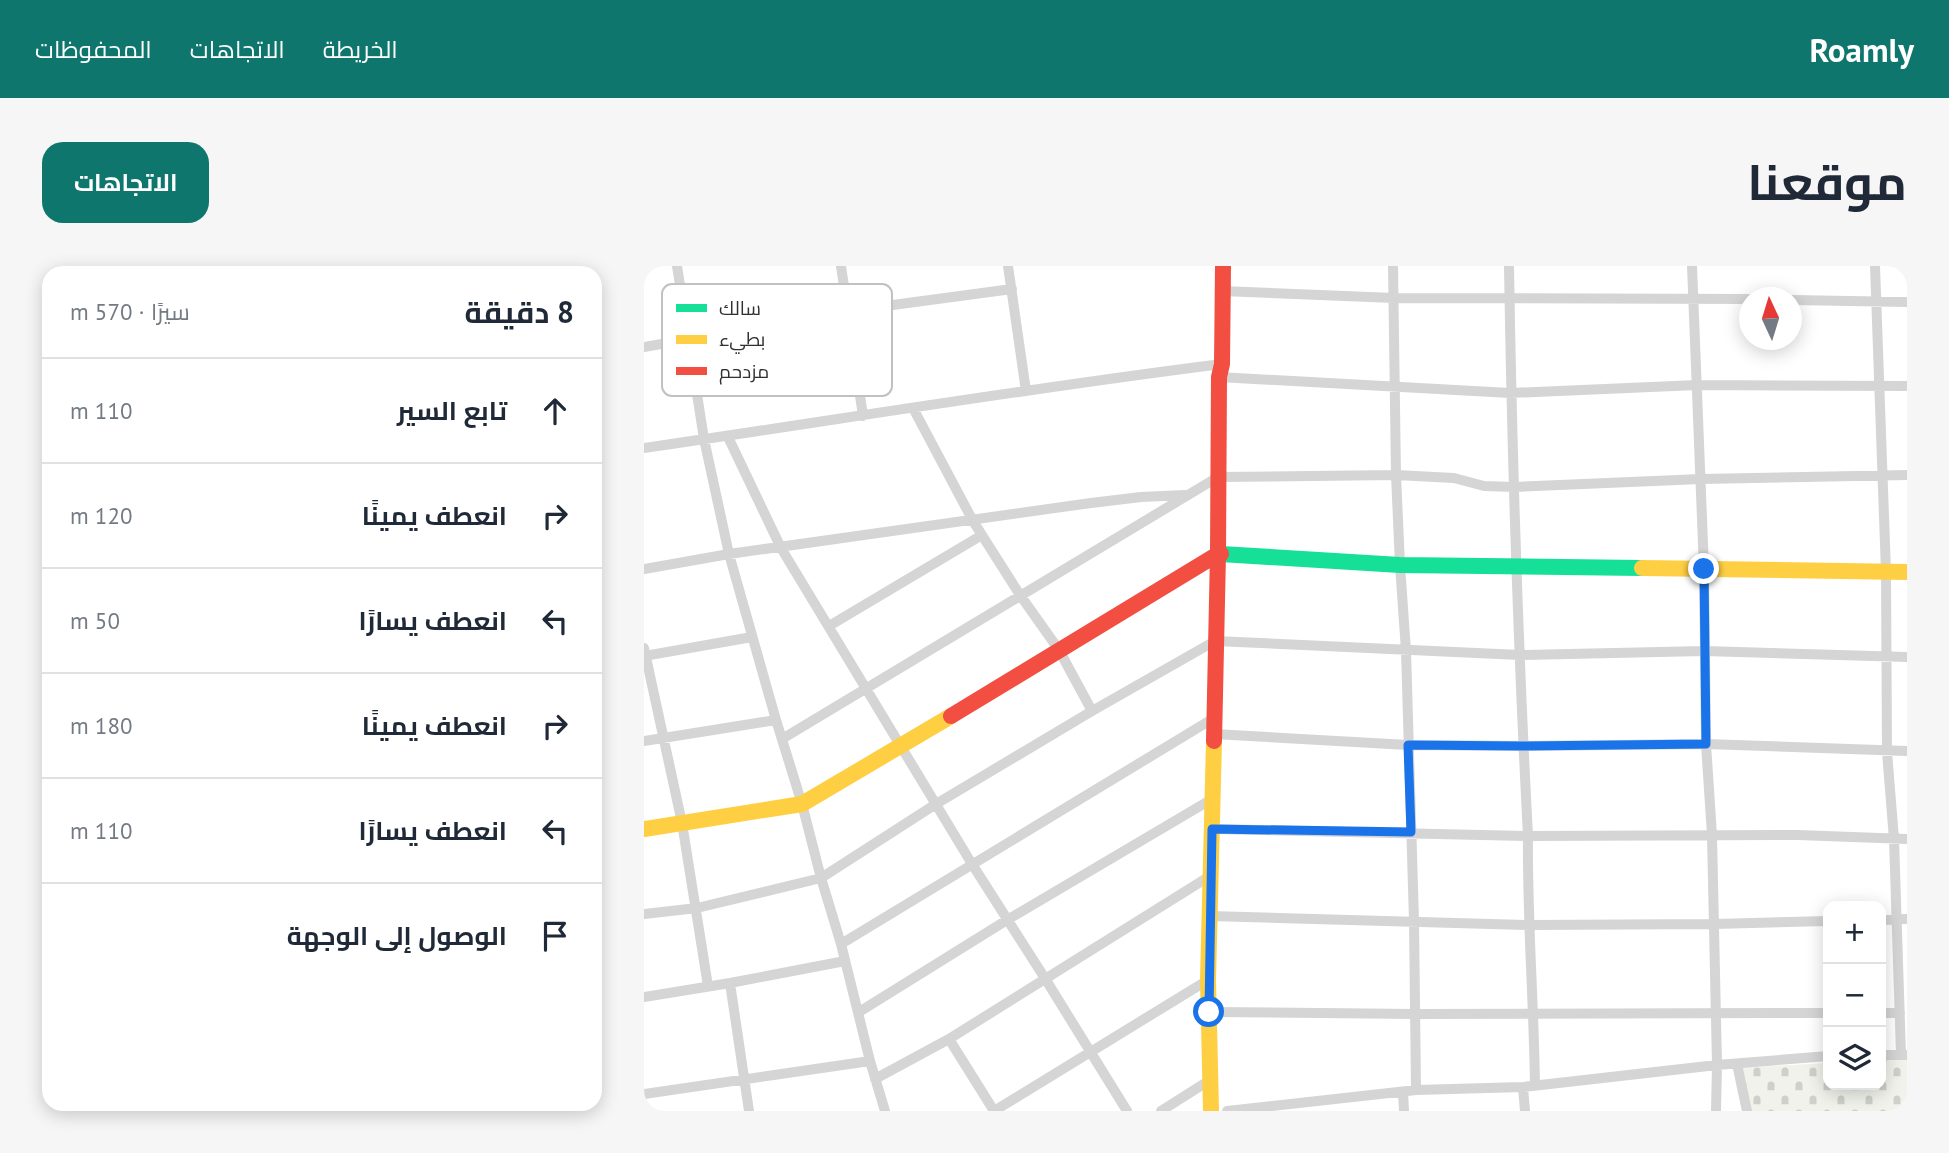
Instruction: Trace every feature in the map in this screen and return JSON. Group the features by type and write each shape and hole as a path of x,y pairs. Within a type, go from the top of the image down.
{"street":[{"path":"677,266 680,284"},
{"path":"841,266 844,284"},
{"path":"1008,266 1026,391"},
{"path":"1211,1111 1208,980 1223,266"},
{"path":"1393,266 1396,475 1406,651 1416,1090"},
{"path":"1509,266 1510,393 1535,1086"},
{"path":"1692,266 1704,569 1706,744 1712,835 1716,1111"},
{"path":"1875,266 1886,572 1887,752 1901,919 1900,1013 1904,1054 1886,1055"},
{"path":"892,305 1012,289"},
{"path":"1222,291 1394,298 1739,299"},
{"path":"1802,300 1907,302"},
{"path":"644,347 662,344"},
{"path":"644,447 728,437 1026,391 1220,370 1395,386 1510,393 1697,384 1907,386"},
{"path":"697,396 729,554 802,804 885,1111"},
{"path":"860,396 863,416"},
{"path":"913,408 973,521 1059,650 1092,711"},
{"path":"728,437 781,548 972,864 1127,1111"},
{"path":"782,739 1219,477 1396,475 1454,478 1484,486 1515,486 1907,475"},
{"path":"644,569 729,554 1129,498 1189,495"},
{"path":"830,626 982,535"},
{"path":"644,829 802,804 1218,554 1400,565 1907,572"},
{"path":"708,986 682,823 645,653 752,637"},
{"path":"644,914 697,908 821,878 936,804 1215,641 1520,655 1704,651 1907,657"},
{"path":"644,741 776,720"},
{"path":"841,944 972,864 1214,726 1408,745 1706,744 1907,751"},
{"path":"859,1012 1007,920 1212,799"},
{"path":"1212,829 1528,836 1798,835 1907,839"},
{"path":"875,1079 949,1039 1210,876"},
{"path":"1210,916 1530,925 1823,921"},
{"path":"644,997 845,961"},
{"path":"949,1039 994,1111 1208,980"},
{"path":"730,983 749,1111"},
{"path":"1209,1012 1823,1013"},
{"path":"1886,1013 1900,1013"},
{"path":"1227,1111 1416,1090 1523,1087 1717,1065 1823,1056"},
{"path":"644,1094 870,1061"},
{"path":"1737,1064 1747,1111"},
{"path":"1161,1111 1210,1080"},
{"path":"1523,1087 1525,1111"},
{"path":"1403,1092 1404,1111"}],"green space":[{"path":"1907,1057 1907,1111 1751,1111 1741,1068 1823,1063 1823,1090 1886,1090 1886,1059"}],"traffic: fast":[{"path":"1221,554 1400,565 1642,568"}],"traffic: slow":[{"path":"1642,568 1907,572"},
{"path":"644,829 802,804 951,716"},
{"path":"1211,1111 1208,980 1214,741"}],"traffic: jam":[{"path":"1214,741 1223,266"},
{"path":"951,716 1221,554"}],"route":[{"path":"1209,1012 1212,829 1411,832 1408,745 1706,744 1704,569"}]}
